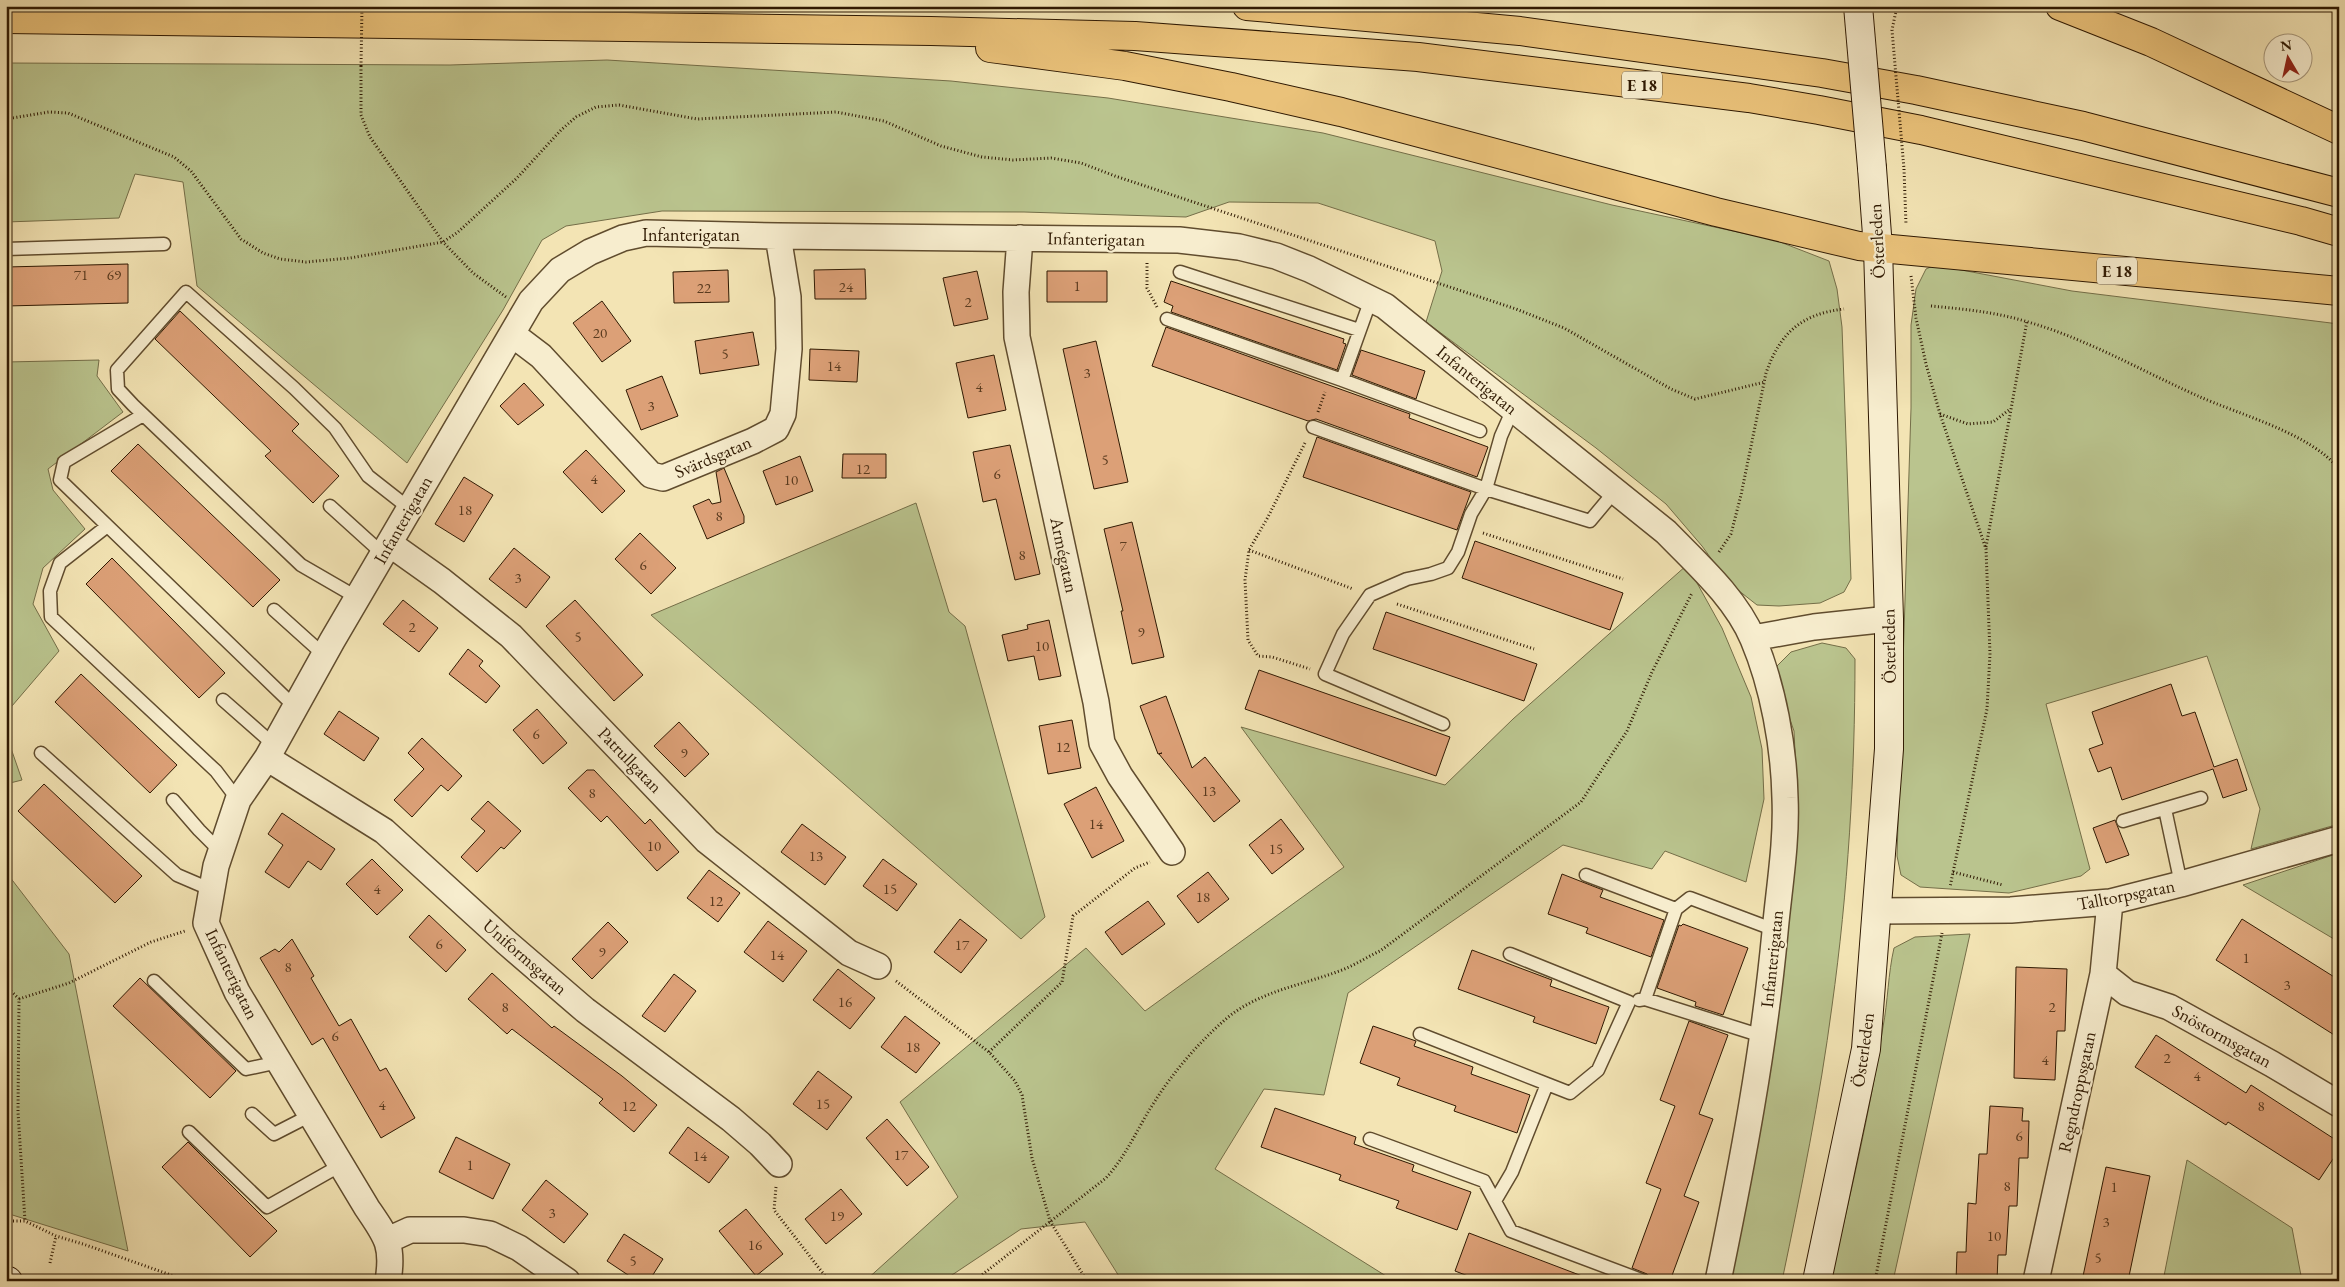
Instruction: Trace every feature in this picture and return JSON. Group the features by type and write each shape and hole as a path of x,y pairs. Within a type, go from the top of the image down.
{"highway":[{"name":"E 18","path":"1247,6 1520,31 1822,73 1916,90 2083,126 2339,193"},
{"path":"2060,6 2152,42 2339,130"},
{"name":"E 18","path":"6,19 931,31 1135,36 1418,57 1749,98 1921,130 2339,232"},
{"name":"E 18","path":"931,31 966,46 1125,66 1332,110 1716,212 1859,246 2339,291"}],"main road":[{"name":"Österleden","path":"1817,1281 1866,1049 1889,749 1889,619 1878,248 1858,6"}],"street":[{"name":"Infanterigatan","path":"388,1281 391,1265 388,1240 238,992 206,923 220,850 238,800 270,751 486,374 531,301 560,270 590,252 623,238 646,233 1179,240 1239,247 1276,256 1309,268 1385,306 1666,532 1706,573 1738,610 1753,638 1766,678 1782,752 1786,799 1775,930 1762,1036 1744,1155 1718,1281"},
{"name":"Svärdsgatan","path":"512,334 541,356 651,475 663,478 776,429 783,414 789,349 788,297 778,236"},
{"name":"Armégatan","path":"1020,238 1016,292 1017,337 1094,693 1102,743 1120,776 1172,852"},
{"name":"Patrullgatan","path":"386,549 442,581 511,636 707,840 849,953 878,966"},
{"path":"1753,638 1814,627 1889,619"},
{"name":"Uniformsgatan","path":"270,751 384,831 506,942 585,1010 731,1120 760,1144 779,1164"},
{"name":"Talltorpsgatan","path":"1877,911 2011,910 2110,902 2339,839"},
{"name":"Regndroppsgatan","path":"2036,1281 2103,974 2110,902"},
{"name":"Snöstormsgatan","path":"2103,974 2127,993 2169,1007 2272,1064 2339,1104"},
{"path":"388,1240 410,1230 464,1230 490,1234 519,1248 568,1281"}],"lane":[{"path":"6,249 164,244"},
{"path":"1180,272 1360,330"},
{"path":"358,598 301,565 118,389 117,370 186,292 294,388 335,428 368,476 410,509"},
{"path":"1336,378 1360,330 1371,299"},
{"path":"1168,319 1480,431"},
{"path":"1443,724 1325,674 1343,634 1370,595 1407,579 1448,568 1458,552 1466,527 1486,489 1501,436 1513,409"},
{"path":"143,415 64,462 60,480 106,527 295,707"},
{"path":"1313,427 1486,489 1590,521 1615,491"},
{"path":"330,506 386,549"},
{"path":"106,527 60,564 50,591 51,617 216,771 238,800"},
{"path":"274,610 324,655"},
{"path":"223,700 270,751"},
{"path":"41,753 177,875 212,890"},
{"path":"2122,822 2201,798"},
{"path":"173,800 198,830 220,850"},
{"path":"2165,809 2181,884"},
{"path":"1586,875 1676,908"},
{"path":"1646,999 1676,908 1690,898 1775,930"},
{"path":"1510,954 1629,1002 1646,999 1762,1036"},
{"path":"154,981 246,1069 279,1062"},
{"path":"1420,1034 1570,1093 1598,1070 1629,1002"},
{"path":"1495,1200 1512,1172 1547,1084"},
{"path":"252,1114 274,1134 311,1115"},
{"path":"189,1132 267,1207 341,1165"},
{"path":"1370,1139 1484,1181 1511,1231 1644,1281"}],"path":[{"path":"362,6 361,115 370,136 442,242 473,273 526,310"},
{"path":"1896,6 1892,30 1916,318 1940,414 1986,549"},
{"path":"6,119 49,112 68,113 174,157 191,171 241,239 264,253 280,259 306,262 350,258 442,242"},
{"path":"1147,239 1147,288 1154,304 1168,319"},
{"path":"1931,306 1988,312 2027,321 2060,332 2200,397 2274,426 2317,451 2339,469"},
{"path":"974,1281 1106,1178 1122,1160 1161,1092 1202,1043 1228,1017 1260,997 1342,970 1380,951 1581,802 1627,731 1652,672 1695,588 1731,534 1766,373 1781,339 1800,323 1821,314 1844,310"},
{"path":"1875,1281 1953,872 1987,709 1990,654 1986,549 2027,321"},
{"path":"1325,674 1272,657 1258,656 1248,640 1245,580 1249,550 1268,517 1336,378"},
{"path":"1940,414 1968,424 1993,422 2010,409"},
{"path":"1466,527 1623,579"},
{"path":"989,1052 1062,982 1073,916 1135,868 1172,852"},
{"path":"1953,872 2012,887"},
{"path":"19,999 69,983 151,942 206,923"},
{"path":"878,966 908,992 989,1052 1015,1081 1022,1095 1032,1158 1050,1221 1088,1281"},
{"path":"6,986 19,999 18,1112 25,1221"},
{"path":"779,1164 774,1210 829,1281"},
{"path":"6,1221 25,1221 56,1236 188,1281"},
{"path":"50,1263 56,1236"}],"green space":[{"path":"607,60 951,81 1108,98 1323,133 1612,205 1775,240 1829,261 1837,289 1842,327 1851,579 1844,592 1820,603 1779,606 1757,605 1729,583 1702,546 1666,504 1596,448 1426,322 1442,271 1435,241 1318,203 1229,202 1186,217 1024,212 662,211 566,226 542,240 503,310 407,463 197,286 183,182 135,174 119,218 6,222 6,63 450,65"},
{"path":"1935,265 2072,291 2339,324 2339,824 2251,849 2260,809 2207,656 2046,704 2090,869 2081,876 2009,893 1920,887 1901,875 1897,856 1911,408 1911,325 1916,289 1926,269"},
{"path":"99,360 97,376 123,412 48,469 53,490 85,529 43,568 33,604 59,651 6,713 6,362"},
{"path":"916,503 949,612 965,626 1045,917 1021,939 651,615"},
{"path":"1687,565 1722,628 1751,697 1762,749 1764,799 1746,882 1665,851 1652,869 1563,845 1348,993 1324,1095 1264,1089 1215,1169 1394,1281 1122,1281 1085,1222 1021,1229 943,1281 865,1281 958,1197 900,1102 1086,948 1145,1011 1344,867 1241,727 1445,785 1513,719"},
{"path":"1822,643 1846,648 1855,659 1850,833 1838,963 1822,1075 1782,1281 1729,1281 1798,814 1794,731 1781,694 1777,666 1791,652"},
{"path":"6,734 22,780 6,784"},
{"path":"2339,853 2339,942 2243,885"},
{"path":"6,872 69,954 128,1251 6,1213"},
{"path":"1970,934 1893,1281 1830,1281 1866,1123 1885,1017 1894,948 1915,937"},
{"path":"2187,1160 2292,1228 2302,1281 2163,1281"}],"building":[{"path":"128,264 128,303 6,306 6,267"},
{"path":"865,269 866,299 815,299 814,270"},
{"path":"728,270 729,302 674,303 673,272"},
{"path":"977,271 988,319 954,326 943,278"},
{"path":"1047,271 1107,271 1107,302 1047,302"},
{"path":"1171,281 1344,339 1343,343 1346,344 1337,370 1171,312 1173,306 1164,302"},
{"path":"602,301 631,341 602,362 573,323"},
{"path":"180,311 299,424 292,431 339,476 313,503 265,456 271,451 155,339"},
{"path":"1166,327 1410,414 1409,418 1488,447 1477,477 1316,419 1308,421 1152,366"},
{"path":"753,332 759,365 700,374 695,341"},
{"path":"1096,341 1128,482 1094,489 1063,349"},
{"path":"810,349 859,351 857,382 809,380"},
{"path":"1361,350 1425,371 1416,399 1352,375"},
{"path":"994,355 1006,410 968,418 956,363"},
{"path":"662,376 678,416 641,430 626,390"},
{"path":"524,383 544,405 518,425 500,406"},
{"path":"1317,437 1471,492 1457,530 1303,477"},
{"path":"138,444 280,580 253,607 111,471"},
{"path":"1010,445 1040,574 1015,580 996,499 983,502 973,452"},
{"path":"586,450 625,491 602,513 563,472"},
{"path":"843,454 886,454 886,478 842,478"},
{"path":"800,456 813,491 776,505 763,471"},
{"path":"724,468 744,516 744,523 707,539 693,506 709,499 712,504 721,502 716,472"},
{"path":"464,477 493,495 464,542 435,524"},
{"path":"1132,522 1164,657 1132,664 1121,611 1123,611 1104,529"},
{"path":"640,533 676,568 651,594 615,559"},
{"path":"1475,541 1623,593 1610,630 1462,578"},
{"path":"514,548 550,577 526,608 489,579"},
{"path":"112,558 225,673 199,698 86,584"},
{"path":"403,600 438,628 419,652 383,624"},
{"path":"575,600 643,675 614,701 546,626"},
{"path":"1386,612 1537,664 1524,701 1373,649"},
{"path":"1049,620 1061,676 1039,680 1034,656 1008,661 1002,635 1028,629 1027,625"},
{"path":"468,649 483,661 479,666 500,686 486,703 449,674"},
{"path":"1259,670 1450,737 1436,776 1245,709"},
{"path":"81,674 177,765 150,793 55,702"},
{"path":"2171,684 2182,716 2195,712 2214,767 2237,759 2247,790 2223,798 2213,769 2122,800 2111,767 2098,772 2089,749 2103,744 2092,712"},
{"path":"1166,696 1192,768 1205,757 1240,801 1214,822 1159,754 1162,753 1158,754 1140,706"},
{"path":"537,709 567,743 543,764 513,730"},
{"path":"339,711 379,738 364,761 324,734"},
{"path":"1072,720 1081,768 1048,774 1039,726"},
{"path":"679,722 709,754 685,777 654,746"},
{"path":"422,738 462,776 448,791 441,785 412,817 394,800 424,769 408,753"},
{"path":"587,770 594,770 645,824 650,819 679,852 657,871 607,816 601,822 568,788"},
{"path":"44,784 142,876 115,903 18,811"},
{"path":"1096,787 1124,841 1092,858 1064,804"},
{"path":"488,801 521,831 504,849 501,847 477,872 461,857 485,831 471,819"},
{"path":"282,813 335,849 321,870 308,861 289,888 265,872 283,845 268,834"},
{"path":"1281,819 1304,849 1272,874 1249,845"},
{"path":"2115,820 2129,855 2106,863 2093,828"},
{"path":"802,824 846,857 825,885 781,852"},
{"path":"372,859 403,890 377,915 346,884"},
{"path":"883,859 917,884 897,911 863,886"},
{"path":"709,870 740,893 718,922 687,898"},
{"path":"1208,872 1229,899 1198,923 1177,896"},
{"path":"1562,874 1603,890 1600,897 1664,920 1651,957 1586,933 1588,928 1548,914"},
{"path":"1148,901 1165,924 1122,955 1105,932"},
{"path":"429,915 466,950 446,972 409,937"},
{"path":"960,919 987,940 961,973 934,952"},
{"path":"2242,919 2339,980 2339,1038 2216,960"},
{"path":"768,921 807,951 783,982 744,952"},
{"path":"608,922 628,942 592,979 572,959"},
{"path":"1683,924 1748,948 1723,1015 1695,1006 1696,1002 1657,988 1679,925"},
{"path":"292,939 314,976 311,978 339,1026 351,1019 380,1071 386,1068 415,1118 381,1138 323,1038 312,1045 260,958 275,949 279,952"},
{"path":"1472,950 1552,980 1550,986 1609,1007 1596,1044 1533,1022 1535,1017 1458,989"},
{"path":"2016,967 2067,969 2065,1031 2057,1031 2055,1080 2014,1078"},
{"path":"838,969 875,998 850,1029 813,1000"},
{"path":"492,973 552,1028 554,1026 622,1076 657,1105 634,1132 599,1103 603,1099 512,1029 507,1034 468,999"},
{"path":"674,974 696,991 665,1032 642,1016"},
{"path":"140,978 236,1071 210,1098 113,1006"},
{"path":"905,1016 940,1043 916,1073 881,1047"},
{"path":"1689,1021 1728,1035 1699,1114 1713,1119 1684,1196 1699,1202 1670,1281 1652,1281 1647,1274 1632,1268 1661,1189 1646,1183 1675,1106 1660,1100"},
{"path":"1373,1026 1416,1041 1414,1046 1473,1067 1471,1074 1530,1095 1517,1133 1454,1111 1456,1106 1397,1085 1400,1078 1360,1063"},
{"path":"2156,1035 2246,1093 2251,1085 2339,1142 2339,1150 2319,1180 2228,1122 2226,1125 2135,1067"},
{"path":"818,1071 852,1097 827,1130 793,1104"},
{"path":"1990,1106 2023,1108 2022,1121 2029,1121 2028,1158 2019,1158 2017,1206 2009,1206 2006,1255 1998,1255 1997,1281 1956,1281 1957,1252 1966,1252 1968,1203 1976,1204 1979,1154 1987,1154"},
{"path":"1275,1108 1356,1137 1354,1144 1414,1165 1412,1171 1471,1192 1457,1230 1396,1208 1399,1201 1339,1180 1341,1175 1261,1147"},
{"path":"887,1119 929,1167 907,1186 866,1138"},
{"path":"688,1127 729,1157 709,1183 669,1153"},
{"path":"456,1137 510,1164 493,1199 439,1172"},
{"path":"188,1142 277,1231 250,1257 162,1167"},
{"path":"2106,1167 2150,1176 2128,1281 2082,1281"},
{"path":"546,1180 588,1214 564,1243 522,1210"},
{"path":"841,1189 862,1214 826,1244 805,1219"},
{"path":"746,1209 783,1254 756,1276 719,1231"},
{"path":"1469,1233 1590,1279 1590,1281 1481,1281 1455,1271"},
{"path":"624,1234 663,1259 649,1281 637,1281 607,1261"}]}
